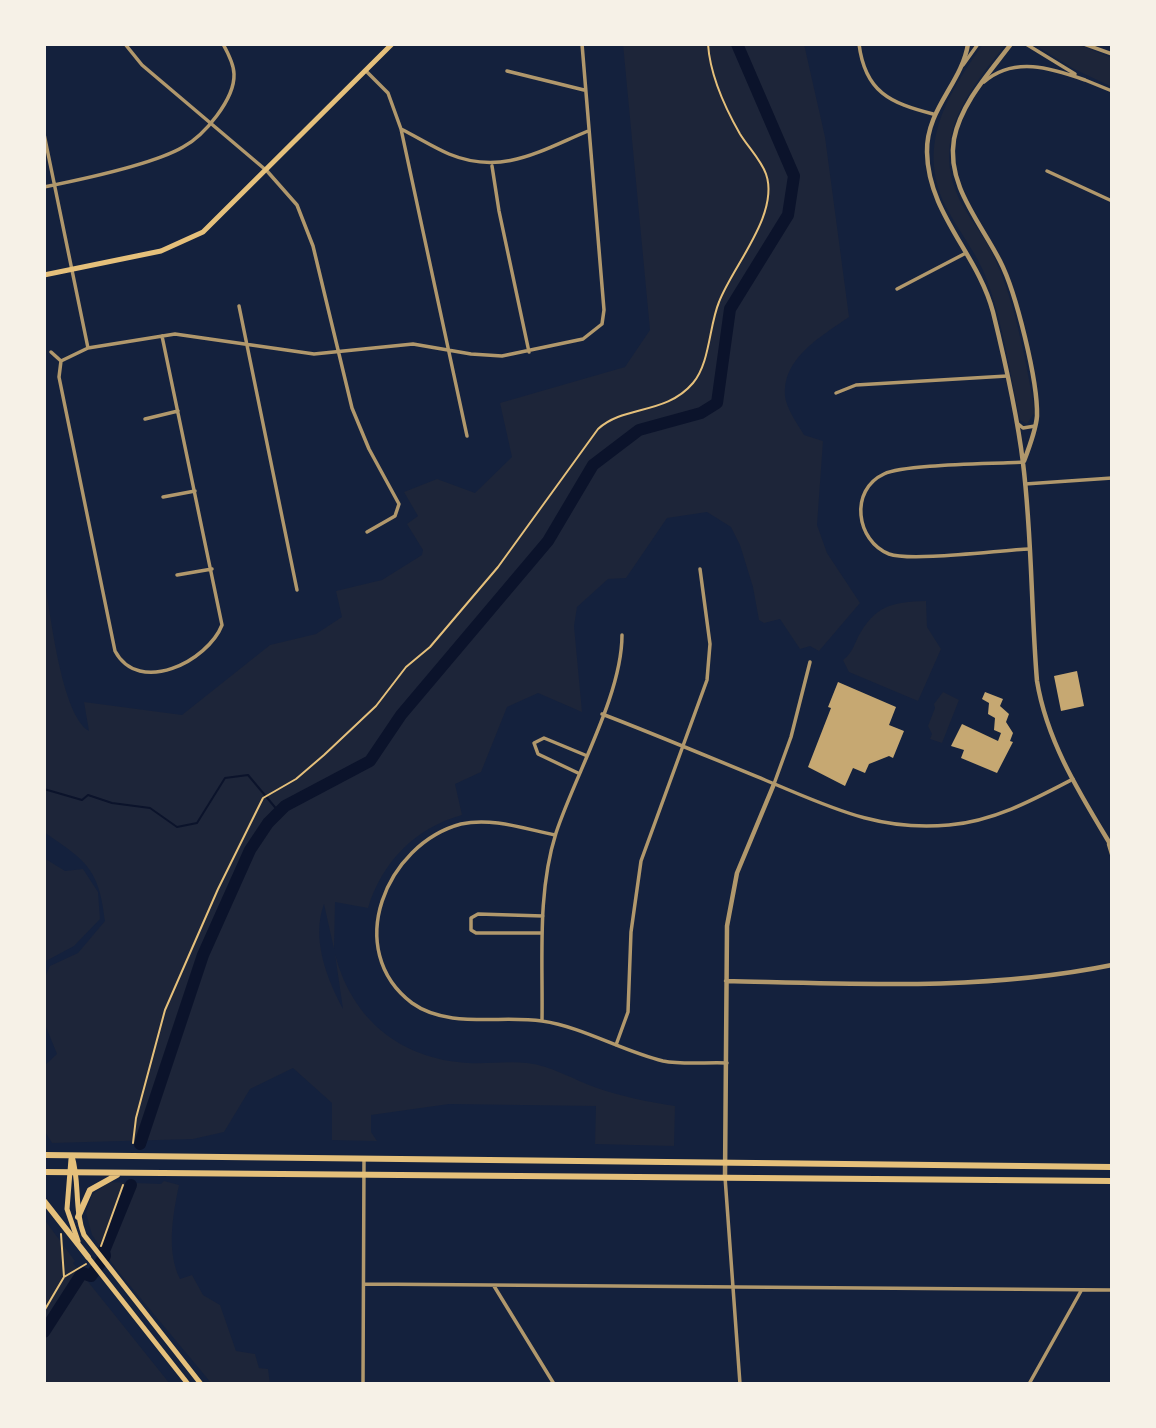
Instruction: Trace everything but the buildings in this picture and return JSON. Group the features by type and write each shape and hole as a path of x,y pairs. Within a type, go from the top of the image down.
{"main road":[{"path":"44,275 134,258 187,241 211,226 392,44"},
{"path":"44,1156 1112,1167"},
{"path":"72,1156 66,1194 70,1221 88,1257"},
{"path":"72,1156 77,1172 78,1217 94,1249 201,1384"},
{"path":"44,1172 1112,1181"},
{"path":"78,1217 84,1199 96,1184 124,1173"},
{"path":"44,1201 188,1384"}],"street":[{"path":"125,44 142,65 267,171 288,192 303,215 337,354 361,431 399,504 395,516 367,532"},
{"path":"44,187 164,156 190,143 210,122 233,82 233,66 223,44"},
{"path":"61,361 88,348 183,335 314,354 337,354 406,344 502,356 583,339 599,330 602,324 582,44"},
{"path":"859,44 865,73 878,90 898,104 933,114"},
{"path":"959,70 968,44"},
{"path":"978,44 933,114 927,153 930,184 942,214 966,253 989,299 1007,376 1023,462 1040,699 1053,742 1112,847"},
{"path":"1011,44 958,122 954,142 954,168 963,194 1001,262 1036,400 1036,425 1023,462"},
{"path":"1026,44 1085,80"},
{"path":"1084,44 1112,54"},
{"path":"982,84 1005,70 1028,65 1057,70 1112,92"},
{"path":"366,71 388,93 401,129 467,436"},
{"path":"507,71 584,90"},
{"path":"401,129 450,154 492,165 528,156 588,131"},
{"path":"44,134 88,348"},
{"path":"492,165 529,352"},
{"path":"1047,172 1112,201"},
{"path":"897,289 966,253"},
{"path":"239,306 297,590"},
{"path":"61,361 59,377 115,651 123,663 138,671 158,672 174,668 199,653 219,632 221,616 162,336"},
{"path":"51,352 61,361"},
{"path":"836,393 856,385 1007,376"},
{"path":"145,419 178,411"},
{"path":"1016,421 1023,428 1036,425"},
{"path":"1023,462 884,474 871,483 862,498 864,529 877,548 902,556 1029,549"},
{"path":"1025,484 1112,478"},
{"path":"163,496 195,491"},
{"path":"177,575 212,569"},
{"path":"616,1045 628,1012 631,933 641,861 702,702 709,670 709,618 700,569"},
{"path":"542,1021 543,916 555,835 602,714 621,653 622,635"},
{"path":"740,1384 725,1177 727,926 737,873 791,737 810,662"},
{"path":"602,714 814,802 876,823 929,826 965,823 1003,813 1073,779"},
{"path":"578,773 538,754 534,743 544,738 585,755"},
{"path":"555,835 490,822 465,824 423,842 392,874 378,920 382,959 402,993 426,1011 438,1015 542,1021 666,1062 728,1063"},
{"path":"1106,837 1112,854"},
{"path":"543,916 478,914 471,918 469,924 471,930 476,933 543,933"},
{"path":"726,981 958,984 1004,981 1112,965"},
{"path":"363,1159 363,1384"},
{"path":"365,1284 1112,1290"},
{"path":"494,1286 554,1384"},
{"path":"1029,1384 1081,1290"},
{"path":"305,1384 370,1384"},
{"path":"619,1384 689,1384"}],"path":[{"path":"133,1143 136,1118 165,1010 218,889 263,798 296,779 324,755 376,706 406,667 430,648 498,567 598,429 612,420 668,402 694,382 719,300 750,244 768,196 766,175 739,132 713,76 708,44"},
{"path":"58,1229 63,1240 64,1277"}],"shaded area":[{"path":"623,44 804,44 825,137 849,317 815,341 795,361 785,386 786,401 804,435 823,441 817,525 827,553 860,603 819,651 810,646 800,649 780,619 764,623 759,620 753,587 740,545 731,527 707,512 667,518 626,578 608,579 577,607 574,626 582,712 538,693 507,707 481,772 455,784 462,815 429,829 403,849 382,876 368,908 335,902 334,949 324,904 319,931 331,985 343,1009 335,954 343,977 367,1016 383,1032 401,1044 421,1054 444,1060 468,1063 520,1062 536,1065 607,1091 675,1106 674,1146 595,1144 596,1106 449,1104 371,1115 371,1132 377,1141 332,1140 332,1103 293,1068 250,1089 224,1132 193,1139 52,1143 44,1130 44,1066 57,1054 44,1022 44,979 50,966 78,953 105,921 99,889 88,868 44,832 44,576 64,684 79,721 89,731 84,702 182,715 270,645 316,634 342,617 336,591 382,580 422,555 423,550 407,524 418,516 404,492 437,479 475,493 512,457 500,403 625,367 650,330"},
{"path":"983,44 1006,44 977,81 956,119 949,160 953,182 963,206 993,254 1014,311 1033,400 1034,413 1027,424 1020,420 1002,332 987,280 945,205 937,183 934,161 940,120 958,82"},
{"path":"1033,44 1077,44 1112,58 1112,87 1074,69"},
{"path":"926,601 927,627 941,649 918,701 849,672 843,660 871,618 894,605"},
{"path":"943,692 959,700 942,743 930,739 932,734 928,726 934,704"},
{"path":"44,858 65,871 83,869 98,892 100,919 74,946 44,962"},
{"path":"164,1181 179,1185 172,1245 180,1279 192,1275 203,1295 220,1305 236,1351 255,1354 259,1368 268,1369 270,1384 212,1384 117,1270 92,1235 86,1213 92,1195 109,1182 161,1184"},
{"path":"44,1219 75,1261 73,1263 170,1384 44,1384"}],"waterway":[{"path":"140,1144 203,955 250,850 268,823 285,806 370,761 401,715 548,541 593,465 639,430 701,413 717,403 730,309 788,215 794,176 737,44"},
{"path":"44,789 82,800 88,795 112,803 150,808 177,827 197,823 225,778 248,775 279,812"},
{"path":"44,1332 82,1273 91,1276 105,1256 104,1251 131,1185"}]}
